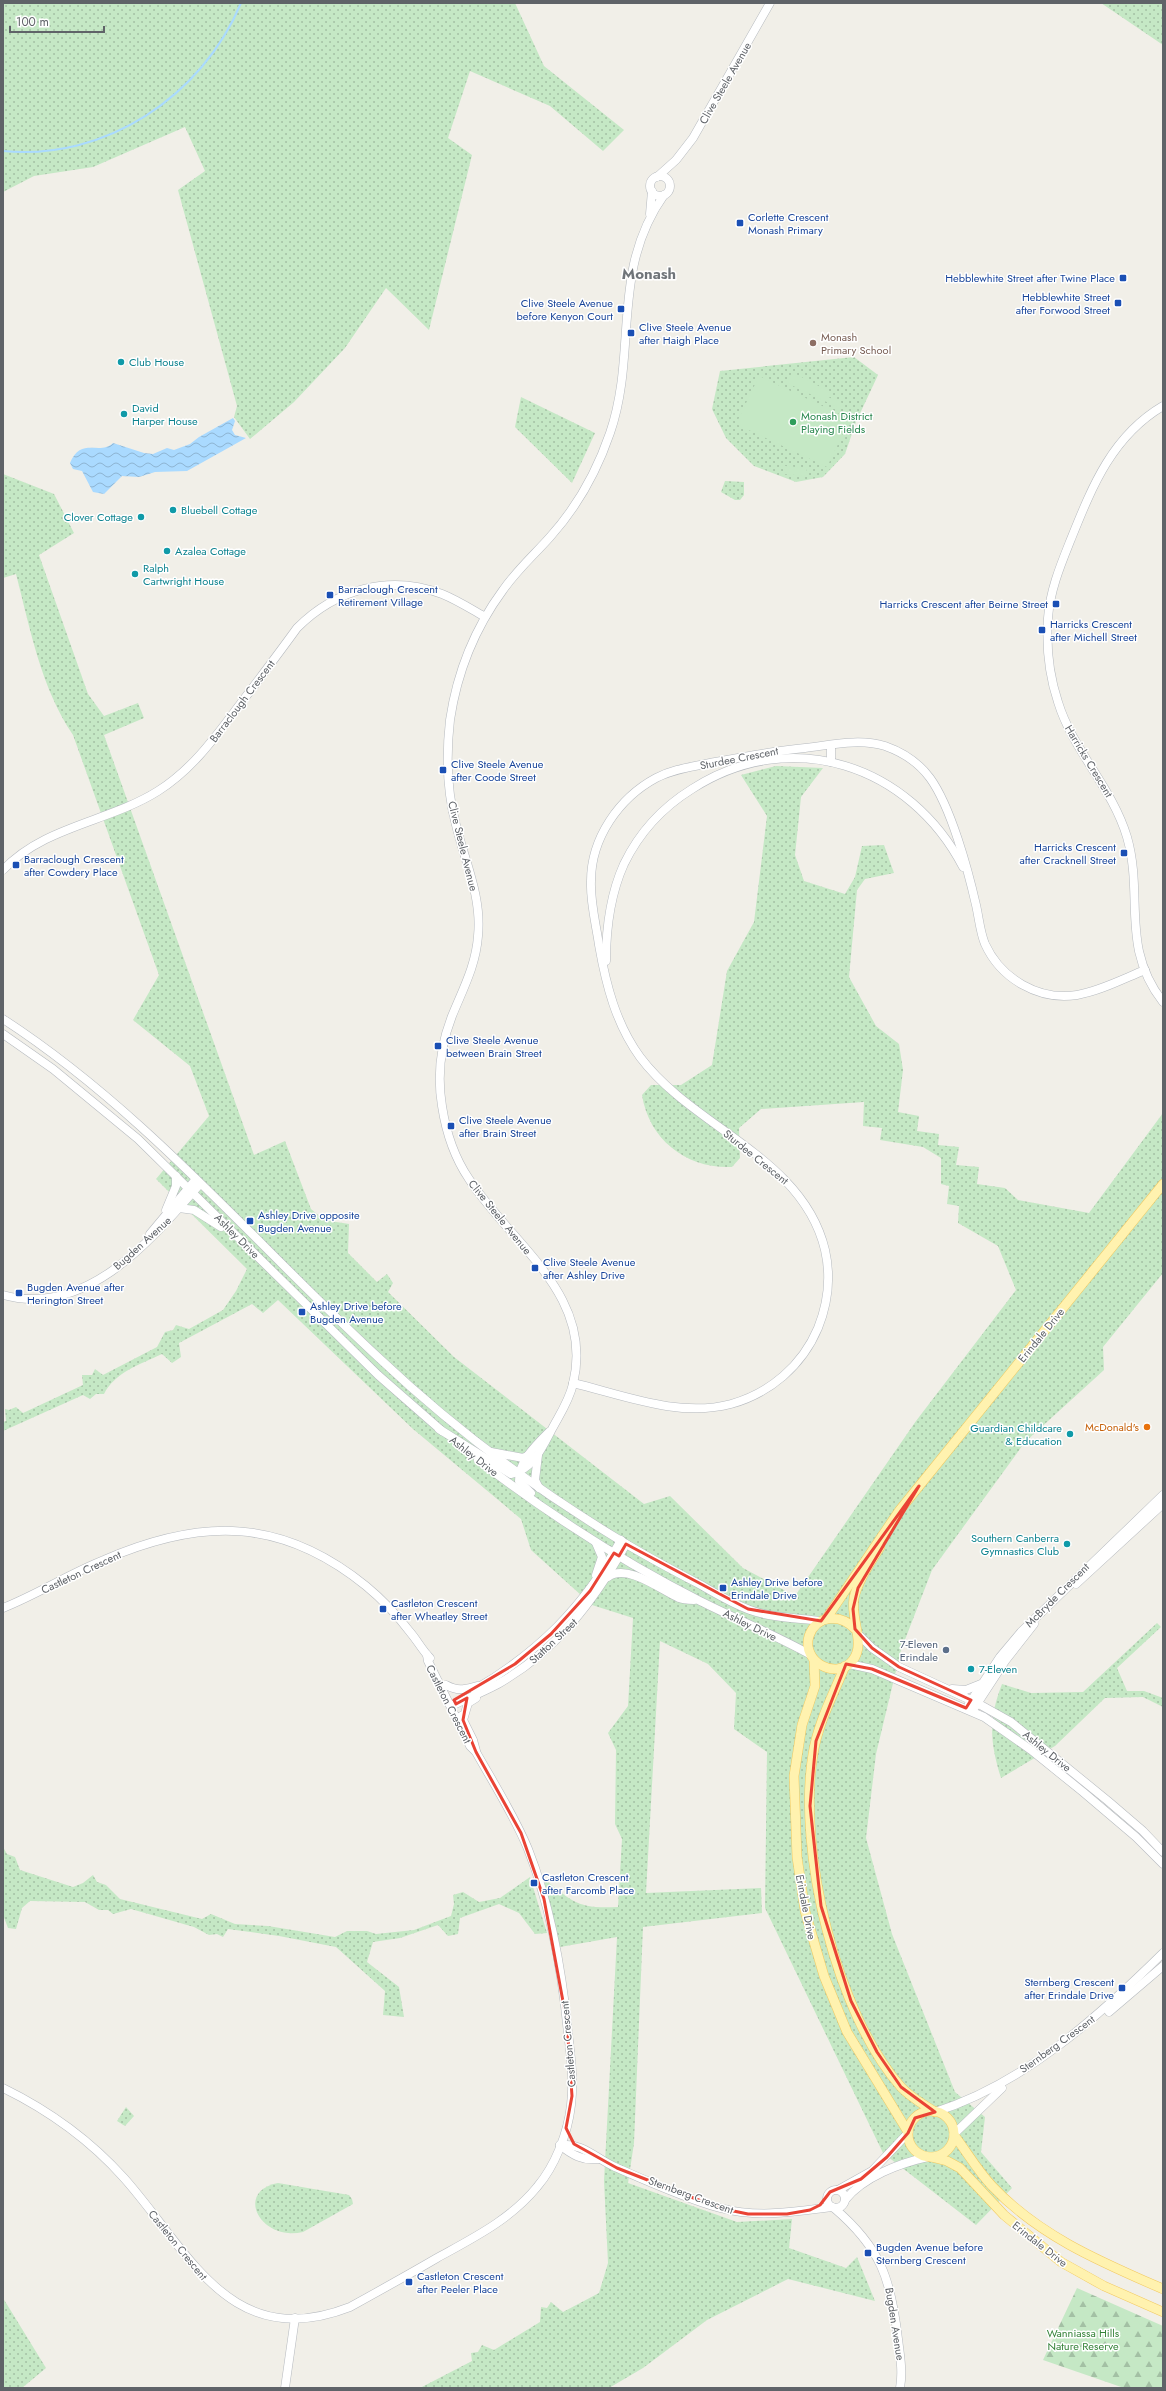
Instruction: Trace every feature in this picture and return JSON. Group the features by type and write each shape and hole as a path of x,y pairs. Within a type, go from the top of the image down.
{"main road":[{"name":"Erindale Drive","path":"824,1620 894,1517 1163,1184"},
{"name":"Erindale Drive","path":"856,1631 853,1609 858,1588 875,1555 919,1486"},
{"path":"824,1620 844,1620 856,1631 859,1647 857,1654 847,1665 828,1668 812,1658 808,1640 811,1632 824,1620"},
{"name":"Erindale Drive","path":"812,1658 815,1686 802,1725 794,1776 794,1817 802,1896 805,1911 824,1976 847,2032 908,2133"},
{"name":"Erindale Drive","path":"847,1665 824,1714 813,1755 811,1828 819,1896 838,1969 866,2033 901,2087 935,2112"},
{"path":"935,2112 947,2118 954,2134 947,2150 940,2155 930,2157 915,2151 910,2143 908,2133 910,2124 919,2115 935,2112"},
{"name":"Erindale Drive","path":"954,2134 991,2186 1034,2223 1102,2263 1163,2289"},
{"name":"Erindale Drive","path":"930,2157 947,2161 960,2168 1021,2231 1061,2262 1104,2286 1163,2312"}],"street":[{"name":"Clive Steele Avenue","path":"669,182 670,171 676,160 696,133 770,3"},
{"name":"Clive Steele Avenue","path":"657,177 676,160"},
{"path":"657,177 665,178 669,182 669,188 664,195 658,196 652,191 651,183 657,177"},
{"name":"Clive Steele Avenue","path":"650,215 652,191"},
{"name":"Clive Steele Avenue","path":"519,1473 527,1467 539,1452 565,1408 574,1383 576,1344 568,1308 553,1282 468,1178 451,1144 441,1102 440,1066 442,1050 452,1018 474,963 479,925 475,890 455,820 451,798 448,775 449,728 461,671 485,617 510,580 566,517 581,495 604,450 613,421 621,383 629,283 638,246 650,215 664,195"},
{"name":"Harricks Crescent","path":"1163,406 1142,420 1122,440 1103,466 1093,484 1054,585 1050,606 1047,640 1050,674 1064,718 1074,740 1105,786 1116,806 1127,838 1134,880 1135,929 1145,970 1163,1002"},
{"name":"Barraclough Crescent","path":"3,870 42,840 129,806 174,779 197,759 217,735 298,628 310,616 332,601 348,593 379,585 415,586 443,594 485,617"},
{"name":"Sturdee Crescent","path":"574,1383 665,1405 688,1409 725,1406 748,1399 779,1380 802,1356 818,1327 826,1306 828,1287 826,1254 820,1230 805,1203 777,1173 655,1075 627,1036 610,997 590,883 596,850 603,833 616,812 641,788 673,771 773,750 856,743 877,744 897,751 916,763 931,779 940,796 969,878 982,934 990,954 1003,970 1027,988 1053,995 1078,994 1145,970"},
{"path":"831,745 831,762"},
{"name":"Sturdee Crescent","path":"607,978 606,941 610,909 620,876 638,841 657,818 683,794 722,772 756,761 798,758 831,762 866,773 882,781 913,802 946,839 969,878"},
{"path":"594,910 610,909"},
{"name":"Ashley Drive","path":"3,1019 90,1082 136,1122 388,1366 489,1452 539,1488 624,1542 676,1572 748,1609 766,1614 824,1620"},
{"path":"3,1028 16,1036 40,1059"},
{"name":"Ashley Drive","path":"3,1034 40,1059 109,1114 191,1190 378,1375 439,1429 493,1472 561,1519 653,1579 812,1658"},
{"path":"164,1217 176,1186 176,1176"},
{"name":"Bugden Avenue","path":"3,1295 44,1299 77,1291 102,1278 121,1264 161,1229 180,1208 191,1190 198,1182"},
{"path":"144,1243 164,1217 191,1190"},
{"path":"180,1208 194,1210 206,1216 241,1247 252,1251"},
{"path":"439,1429 511,1474 519,1473 519,1482 556,1510 561,1519"},
{"name":"Clive Steele Avenue","path":"519,1473 529,1455 552,1429"},
{"path":"489,1452 523,1458 529,1455"},
{"path":"539,1452 535,1480 539,1488"},
{"name":"McBryde Crescent","path":"1060,1596 1163,1495"},
{"name":"McBryde Crescent","path":"969,1710 987,1683 1040,1614 1163,1504"},
{"name":"Castleton Crescent","path":"3,1608 103,1560 129,1550 199,1533 250,1531 277,1537 297,1544 320,1555 352,1576 396,1614 427,1655 433,1660 446,1685 470,1746 476,1752 521,1833 537,1876 560,1973 570,2048 572,2096 566,2128 553,2162 538,2186 525,2200 493,2226 350,2307 320,2316 295,2318 270,2316 253,2311 229,2299 215,2288 196,2269 123,2178 103,2157 53,2116 3,2088"},
{"path":"590,1591 602,1557 596,1542"},
{"name":"Statton Street","path":"484,1687 538,1646 590,1591 624,1542"},
{"name":"Statton Street","path":"452,1703 520,1670 564,1633 583,1611 608,1576 616,1555"},
{"path":"608,1576 614,1573 653,1579"},
{"name":"Ashley Drive","path":"856,1631 872,1648 899,1667 946,1688 1010,1722 1114,1806 1163,1852"},
{"name":"Castleton Crescent","path":"427,1655 428,1662 463,1720 476,1746 476,1752"},
{"name":"Ashley Drive","path":"847,1665 872,1669 969,1710 1007,1733 1131,1832 1163,1864"},
{"path":"916,1674 917,1688"},
{"path":"946,1688 966,1690 987,1683 987,1700 1010,1722"},
{"path":"446,1685 456,1690 464,1691 484,1687"},
{"path":"463,1720 468,1704 484,1687"},
{"name":"Sternberg Crescent","path":"935,2112 970,2100 995,2088 1048,2052 1095,2019 1163,1953"},
{"name":"Sternberg Crescent","path":"954,2134 960,2130 972,2114 996,2093 1163,1966"},
{"path":"560,2145 574,2144 566,2128"},
{"path":"908,2133 872,2171 838,2190 830,2192 827,2197 828,2204 833,2208 842,2206 856,2189 870,2180 909,2162 930,2157"},
{"name":"Sternberg Crescent","path":"574,2144 591,2152 598,2159 620,2169 715,2206 739,2212 768,2215 833,2208"},
{"name":"Sternberg Crescent","path":"560,2145 570,2154 588,2160 598,2159"},
{"path":"553,2162 570,2154"},
{"path":"838,2190 844,2195 845,2201"},
{"name":"Sternberg Crescent","path":"810,2210 820,2205 827,2197"},
{"name":"Bugden Avenue","path":"845,2201 847,2215 851,2223"},
{"name":"Bugden Avenue","path":"833,2208 851,2223 875,2252 889,2283 894,2301 902,2368 900,2388"},
{"path":"285,2388 295,2318"}],"highlighted area":[{"path":"919,1486 858,1588 853,1609 855,1629 872,1648 899,1667 971,1700 966,1708 872,1669 846,1664 816,1741 810,1806 821,1906 851,2001 877,2052 901,2087 935,2112 915,2118 908,2133 887,2157 861,2179 830,2192 820,2205 810,2210 787,2214 748,2214 719,2208 617,2168 574,2144 566,2128 572,2096 567,2023 544,1899 521,1833 476,1752 463,1720 467,1698 456,1704 454,1700 515,1664 551,1634 590,1591 614,1553 619,1556 626,1544 748,1609 821,1621"}],"green space":[{"path":"3,3 515,3 544,66 624,130 603,151 550,106 470,71 448,138 472,155 429,330 386,288 345,348 294,402 250,439 234,417 237,406 178,190 205,171 185,127 93,167 34,176 3,192"},
{"path":"1101,3 1163,3 1163,45"},
{"path":"854,357 878,375 856,422 845,454 823,477 796,482 754,466 726,438 712,409 720,371"},
{"path":"792,372 830,392 828,397 842,403 839,408 787,383"},
{"name":"Monash District Playing Fields","path":"759,376 850,419 827,467 736,424"},
{"path":"521,397 595,433 572,483 515,427"},
{"path":"785,466 807,468 806,476 784,474"},
{"path":"3,474 54,494 74,533 39,555 88,694 104,716 138,703 144,718 104,735 254,1155 285,1141 311,1209 324,1220 349,1224 348,1253 377,1282 387,1274 393,1283 388,1292 454,1357 644,1504 670,1496 743,1568 795,1596 916,1421 1016,1290 998,1246 958,1223 959,1206 947,1204 949,1186 941,1184 941,1158 923,1147 880,1140 882,1128 863,1126 864,1102 761,1109 739,1128 740,1158 732,1167 700,1163 686,1157 673,1149 653,1126 646,1111 642,1095 651,1085 681,1085 712,1065 727,971 754,922 767,816 741,775 776,766 823,768 801,797 795,855 804,881 845,894 855,877 862,846 884,845 894,873 865,879 857,890 849,977 876,1026 899,1044 903,1070 898,1112 919,1116 917,1131 939,1134 938,1145 959,1147 956,1165 979,1167 977,1184 1005,1188 1018,1200 1089,1213 1163,1113 1163,1273 1103,1347 1104,1370 1025,1442 932,1570 901,1650 876,1754 866,1838 892,1934 955,2092 985,2117 981,2152 1012,2188 976,2225 883,2153 765,1908 767,1752 734,1729 736,1693 708,1664 660,1641 646,1893 761,1888 762,1913 643,1927 634,2143 628,2183 737,2222 792,2219 789,2248 846,2268 857,2257 875,2301 788,2279 707,2320 643,2368 609,2388 420,2388 472,2361 471,2353 478,2352 482,2345 494,2350 540,2322 541,2307 547,2308 551,2302 563,2312 599,2293 608,2263 604,2181 617,1937 560,1947 543,1878 576,1902 593,1907 618,1907 622,1839 615,1824 616,1750 608,1733 628,1706 633,1618 592,1605 531,1550 521,1519 413,1429 278,1300 263,1313 252,1304 179,1343 181,1357 172,1363 162,1354 137,1365 122,1374 109,1386 104,1394 96,1394 90,1399 83,1395 3,1431 3,1422 6,1421 5,1409 9,1410 16,1407 23,1413 83,1385 82,1375 92,1375 95,1369 103,1375 157,1347 165,1332 173,1330 176,1325 189,1329 223,1310 236,1291 247,1269 156,1179 209,1116 190,1066 133,1020 159,975 73,735 62,717 45,678 32,636 16,574 3,578"},
{"path":"725,481 744,482 744,495 740,500 735,500 721,492"},
{"path":"1157,1623 1161,1627 1117,1668 1127,1691 1144,1691 1163,1698 1163,1707 1143,1697 1105,1698 1055,1746 1001,1778 997,1765 992,1731 994,1709 1002,1684 1031,1693 1083,1692"},
{"path":"3,1847 7,1854 15,1857 20,1870 73,1887 83,1883 93,1875 97,1882 106,1885 120,1899 202,1919 211,1914 235,1924 268,1926 335,1937 347,1931 367,1931 376,1934 414,1930 451,1916 454,1904 453,1895 463,1892 479,1902 500,1898 530,1877 547,1933 535,1934 519,1913 499,1904 460,1918 458,1934 448,1936 438,1925 400,1938 373,1942 367,1962 399,1987 404,2017 383,2015 385,1991 336,1947 279,1936 228,1929 223,1937 217,1934 209,1935 194,1927 131,1909 113,1914 108,1910 99,1910 85,1902 30,1901 22,1908 16,1929 8,1928 3,1915"},
{"path":"126,2107 134,2116 125,2126 117,2121"},
{"path":"278,2183 349,2195 353,2204 303,2232 288,2233 275,2230 265,2223 258,2214 255,2205 257,2195 265,2188"},
{"name":"Wanniassa Hills Nature Reserve","path":"1077,2288 1163,2326 1163,2388 1124,2388 1043,2360"},
{"path":"3,2298 46,2368 22,2388 3,2388"}],"water":[{"path":"233,418 235,421 232,430 235,435 246,438 187,471 155,472 139,477 122,476 104,494 93,492 82,471 73,469 70,463 74,455 80,450 85,448 102,448 113,443 144,453 153,454 167,448 174,450 190,444 199,437"}],"waterway":[{"path":"3,151 41,151 78,145 113,133 146,116 176,93 202,67 224,36 241,3"}],"place":[{"name":"Corlette Crescent Monash Primary","path":"740,223"},
{"name":"Hebblewhite Street after Twine Place","path":"1123,278"},
{"name":"Hebblewhite Street after Forwood Street","path":"1118,303"},
{"name":"Clive Steele Avenue before Kenyon Court","path":"621,309"},
{"name":"Clive Steele Avenue after Haigh Place","path":"631,333"},
{"name":"Monash Primary School","path":"813,343"},
{"name":"Club House","path":"121,362"},
{"name":"David Harper House","path":"124,414"},
{"name":"Monash District Playing Fields","path":"793,422"},
{"name":"Bluebell Cottage","path":"173,510"},
{"name":"Clover Cottage","path":"141,517"},
{"name":"Azalea Cottage","path":"167,551"},
{"name":"Ralph Cartwright House","path":"135,574"},
{"name":"Barraclough Crescent Retirement Village","path":"330,595"},
{"name":"Harricks Crescent after Beirne Street","path":"1056,604"},
{"name":"Harricks Crescent after Michell Street","path":"1042,630"},
{"name":"Clive Steele Avenue after Coode Street","path":"443,770"},
{"name":"Harricks Crescent after Cracknell Street","path":"1124,853"},
{"name":"Barraclough Crescent after Cowdery Place","path":"16,865"},
{"name":"Clive Steele Avenue between Brain Street","path":"438,1046"},
{"name":"Clive Steele Avenue after Brain Street","path":"451,1126"},
{"name":"Ashley Drive opposite Bugden Avenue","path":"250,1221"},
{"name":"Clive Steele Avenue after Ashley Drive","path":"535,1268"},
{"name":"Bugden Avenue after Herington Street","path":"19,1293"},
{"name":"Ashley Drive before Bugden Avenue","path":"302,1312"},
{"name":"McDonald's","path":"1147,1427"},
{"name":"Guardian Childcare & Education","path":"1070,1434"},
{"name":"Southern Canberra Gymnastics Club","path":"1067,1544"},
{"name":"Ashley Drive before Erindale Drive","path":"723,1588"},
{"name":"Castleton Crescent after Wheatley Street","path":"383,1609"},
{"name":"7-Eleven Erindale","path":"946,1650"},
{"name":"7-Eleven","path":"971,1669"},
{"name":"Castleton Crescent after Farcomb Place","path":"534,1883"},
{"name":"Sternberg Crescent after Erindale Drive","path":"1122,1988"},
{"name":"Bugden Avenue before Sternberg Crescent","path":"868,2253"},
{"name":"Castleton Crescent after Peeler Place","path":"409,2282"}],"district":[{"name":"Monash","path":"649,274"}]}
